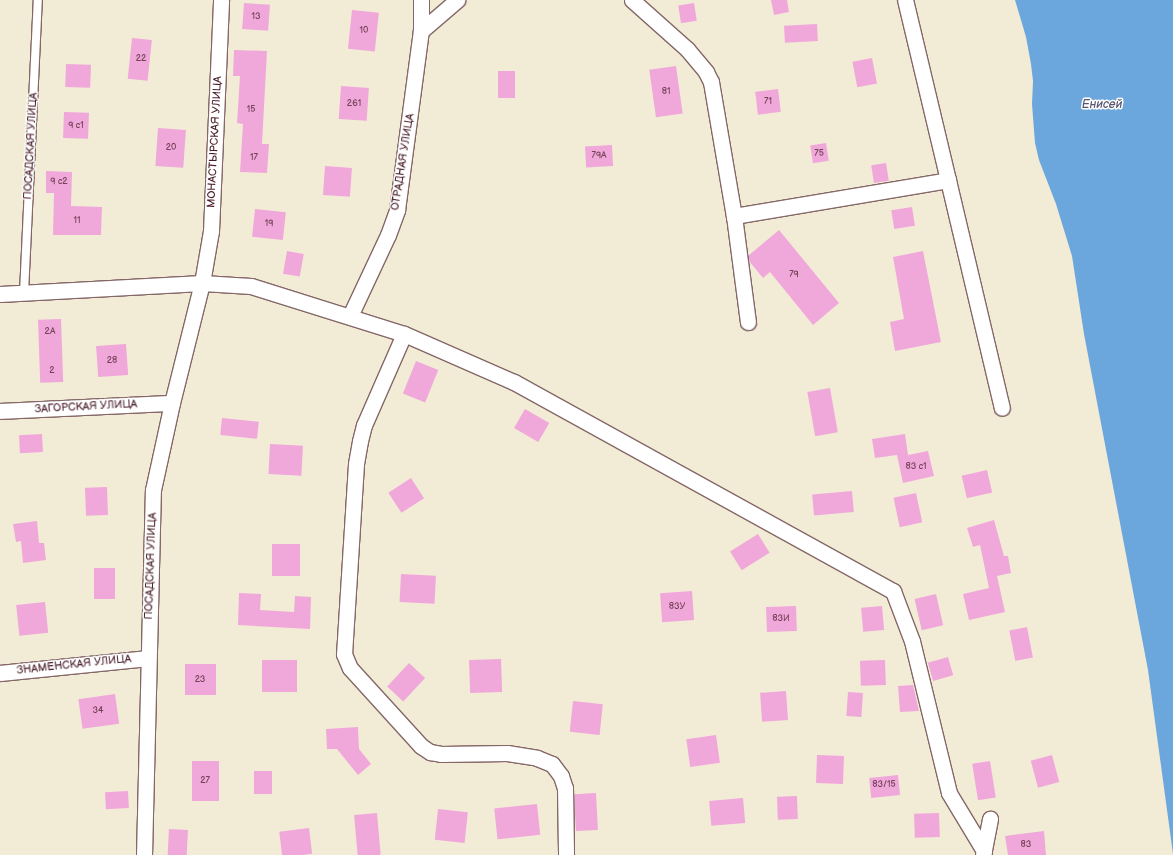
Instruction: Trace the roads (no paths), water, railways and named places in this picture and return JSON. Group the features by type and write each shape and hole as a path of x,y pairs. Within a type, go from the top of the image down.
{"street":[{"name":"МОНАСТЫРСКАЯ УЛИЦА","path":"202,283 211,231 221,0"},
{"name":"ОТРАДНАЯ УЛИЦА","path":"350,316 388,235 397,210 421,31 421,0"},
{"path":"421,31 457,0"},
{"path":"632,0 687,49 706,72 711,82 734,216 748,322"},
{"path":"905,0 1002,408"},
{"path":"734,216 948,180"},
{"path":"0,294 202,283 251,286 350,316 404,334 514,382 893,591 912,641 949,793 984,853"},
{"name":"ПОСАДСКАЯ УЛИЦА","path":"144,855 153,490 172,403 202,283"},
{"path":"404,334 364,425 360,441 356,464 344,654 350,668 421,746 430,752 441,754 507,753 537,758 552,764 561,776 565,788 566,855"},
{"name":"ЗАГОРСКАЯ УЛИЦА","path":"0,411 172,403"},
{"name":"ЗНАМЕНСКАЯ УЛИЦА","path":"0,673 148,658"},
{"path":"984,853 990,819"}],"lane":[{"name":"ПОСАДСКАЯ УЛИЦА","path":"24,292 38,0"}],"water":[{"name":"Енисей","path":"1015,0 1173,0 1173,854 1148,670 1084,334 1072,256 1056,204 1039,160 1035,143 1031,64 1026,37"}]}
